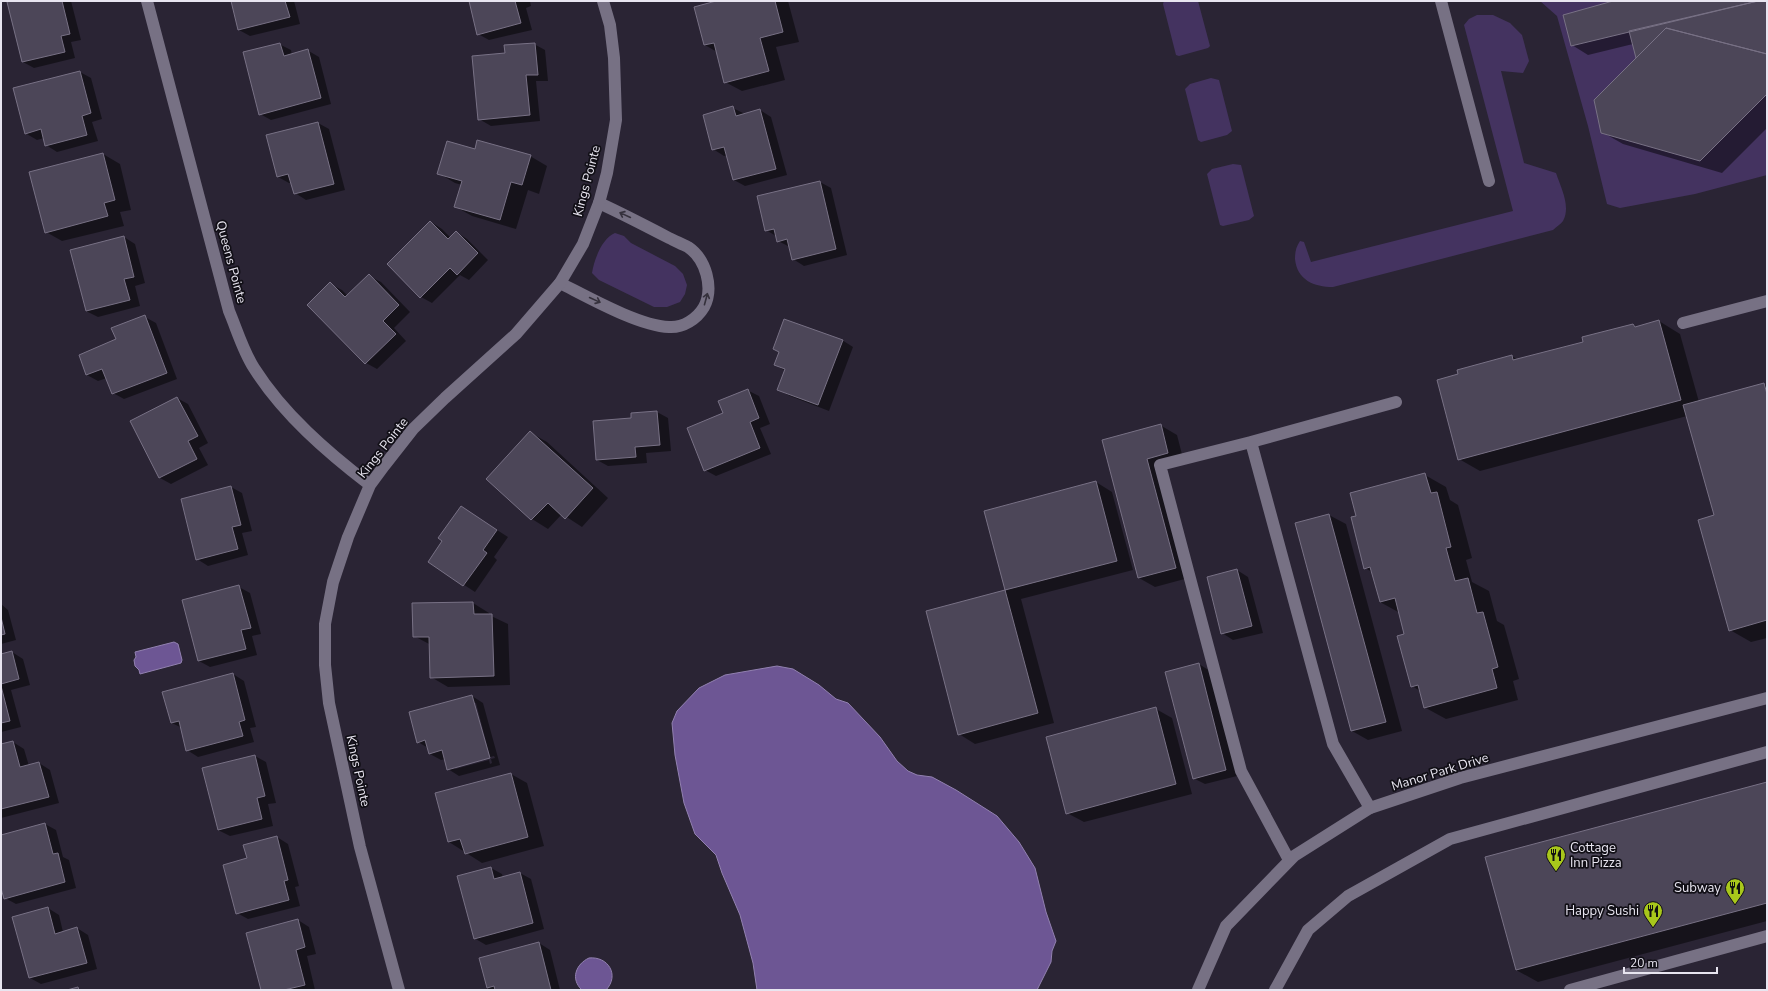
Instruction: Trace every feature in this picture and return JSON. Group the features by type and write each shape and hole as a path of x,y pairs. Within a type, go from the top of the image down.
{"street":[{"name":"Queens Pointe","path":"147,1 229,311 241,340 254,367 275,397 299,424 334,457 370,485"},
{"name":"Kings Pointe","path":"399,990 360,847 329,703 325,665 325,624 333,582 348,537 370,485 413,429 516,334 560,283 583,244 599,203 607,173 616,120 614,58 610,25 603,1"},
{"path":"1441,1 1489,181"},
{"path":"560,283 653,325 670,327 682,325 693,320 701,312 707,301 709,286 706,272 699,259 689,248 599,203"},
{"path":"1683,323 1767,302"},
{"path":"1289,860 1241,770 1160,465 1251,442 1396,402"},
{"path":"1251,442 1333,744 1370,808"},
{"name":"Manor Park Drive","path":"1198,990 1226,926 1289,860 1370,808 1460,778 1767,698"},
{"path":"1275,990 1308,930 1348,896 1450,838 1767,752"},
{"path":"1570,990 1767,936"}],"shaded area":[{"path":"1164,1 1198,1 1210,46 1208,48 1179,56 1176,55 1163,4"},
{"path":"1540,1 1767,1 1767,175 1695,194 1620,208 1607,204 1588,126 1557,16"},
{"path":"1477,15 1493,15 1510,23 1522,35 1529,61 1523,73 1501,71 1524,163 1556,173 1566,203 1563,221 1553,230 1333,287 1319,286 1308,281 1299,272 1296,266 1295,254 1300,241 1304,242 1311,262 1513,211 1464,25 1469,19"},
{"path":"1211,78 1219,80 1232,131 1227,135 1201,142 1198,140 1185,89 1190,84"},
{"path":"1233,164 1241,165 1254,216 1249,220 1223,226 1220,225 1207,174 1212,169"},
{"path":"615,233 624,236 631,243 675,266 683,274 687,285 685,294 680,302 667,307 654,307 599,280 592,273 599,250 606,240"},
{"path":"174,642 178,644 182,660 181,663 140,674 139,670 135,666 135,652"},
{"path":"777,666 793,669 819,685 836,699 848,703 880,737 897,761 908,771 917,775 932,777 956,790 997,816 1019,842 1035,868 1046,912 1056,941 1052,951 1051,962 1037,990 757,990 753,963 740,915 716,855 695,834 684,803 675,755 672,723 677,711 699,688 725,675"},
{"path":"589,958 602,960 610,968 612,978 606,990 582,990 578,986 576,981 576,972 581,964"}],"building":[{"path":"62,1 70,34 61,36 65,52 22,62 7,2"},
{"path":"231,1 285,1 290,17 238,30"},
{"path":"469,1 515,1 521,23 477,35"},
{"path":"716,1 775,1 783,32 760,38 769,71 724,83 714,43 704,45 694,7"},
{"path":"1613,1 1758,1 1571,46 1563,15"},
{"path":"1758,1 1767,1 1767,54 1666,28 1636,58 1629,31"},
{"path":"1666,28 1767,54 1767,94 1700,161 1601,133 1594,100"},
{"path":"280,43 284,56 308,49 321,98 259,115 243,52"},
{"path":"535,43 538,75 526,75 530,115 478,120 472,56 505,53 504,45"},
{"path":"80,71 91,113 82,116 87,135 45,146 41,129 25,134 13,88"},
{"path":"733,106 736,116 760,109 776,169 733,180 724,147 712,150 703,115"},
{"path":"318,122 334,184 294,194 288,174 277,177 266,135"},
{"path":"477,140 531,155 522,185 511,182 500,220 454,207 462,181 437,174 447,141 475,149"},
{"path":"103,153 115,200 104,203 108,216 45,233 29,172"},
{"path":"820,181 836,249 792,260 787,239 777,242 774,229 765,231 757,196"},
{"path":"430,221 448,239 456,231 478,253 457,275 450,268 420,298 387,264"},
{"path":"124,236 134,277 124,279 130,300 86,311 70,250"},
{"path":"369,274 399,305 383,321 396,334 365,364 307,305 330,282 345,297"},
{"path":"145,315 167,373 112,394 102,369 86,375 79,355 116,339 111,328"},
{"path":"784,319 843,340 818,405 777,390 785,369 774,365 779,352 773,349"},
{"path":"1659,320 1681,400 1458,460 1437,380 1458,374 1457,370 1512,355 1513,360 1583,342 1582,337 1633,324 1635,327"},
{"path":"1764,383 1767,394 1767,620 1729,631 1698,520 1714,515 1683,405"},
{"path":"748,389 759,418 750,422 760,448 704,471 687,428 723,413 718,401"},
{"path":"177,397 198,436 188,441 197,459 159,478 130,421"},
{"path":"657,411 660,445 635,447 636,457 596,460 593,421 631,418 631,413"},
{"path":"1161,424 1168,453 1147,459 1176,568 1138,578 1102,440"},
{"path":"530,431 593,488 565,519 548,503 531,520 486,479"},
{"path":"1425,473 1431,493 1437,492 1451,547 1446,548 1455,581 1468,578 1477,613 1483,612 1498,667 1492,669 1497,688 1424,708 1418,685 1411,687 1397,636 1404,634 1395,598 1380,602 1370,567 1364,569 1351,517 1356,516 1350,493"},
{"path":"1096,481 1117,561 1005,590 984,511"},
{"path":"231,486 241,525 232,527 238,549 196,560 181,499"},
{"path":"461,506 497,530 483,550 487,553 463,586 428,562 442,541 438,538"},
{"path":"1329,514 1386,722 1351,731 1295,523"},
{"path":"1237,569 1252,626 1221,634 1207,577"},
{"path":"239,585 251,628 241,630 246,649 198,661 182,600"},
{"path":"1005,590 1038,713 958,735 926,611"},
{"path":"473,602 474,614 492,614 494,676 430,678 429,637 413,637 412,603"},
{"path":"1,617 5,634 1,635"},
{"path":"12,651 19,679 1,684 1,654"},
{"path":"1199,663 1226,770 1193,779 1165,672"},
{"path":"233,673 245,720 239,722 243,736 186,751 179,721 171,723 162,692"},
{"path":"1,686 10,721 1,723"},
{"path":"472,695 490,758 447,770 442,750 429,754 425,740 417,743 409,712"},
{"path":"1156,707 1176,784 1066,814 1046,737"},
{"path":"13,741 20,767 39,762 49,797 1,809 1,744"},
{"path":"255,755 265,796 257,798 262,819 218,830 202,768"},
{"path":"511,773 528,837 465,854 460,839 448,842 435,793"},
{"path":"1767,782 1767,903 1516,970 1485,857"},
{"path":"45,823 53,854 58,853 65,882 4,899 1,888 1,835"},
{"path":"277,836 288,880 284,881 289,900 236,914 223,865 247,858 243,845"},
{"path":"491,867 494,879 520,872 533,923 474,939 457,876"},
{"path":"48,907 55,934 77,927 87,963 29,978 12,917"},
{"path":"298,919 305,947 296,950 305,985 284,990 261,990 246,933"},
{"path":"539,942 551,990 495,990 494,986 487,988 479,958"},
{"path":"78,987 79,990 67,990"}],"place":[{"name":"Cottage Inn Pizza","path":"1556,872"},
{"name":"Subway","path":"1735,905"},
{"name":"Happy Sushi","path":"1653,928"}]}
